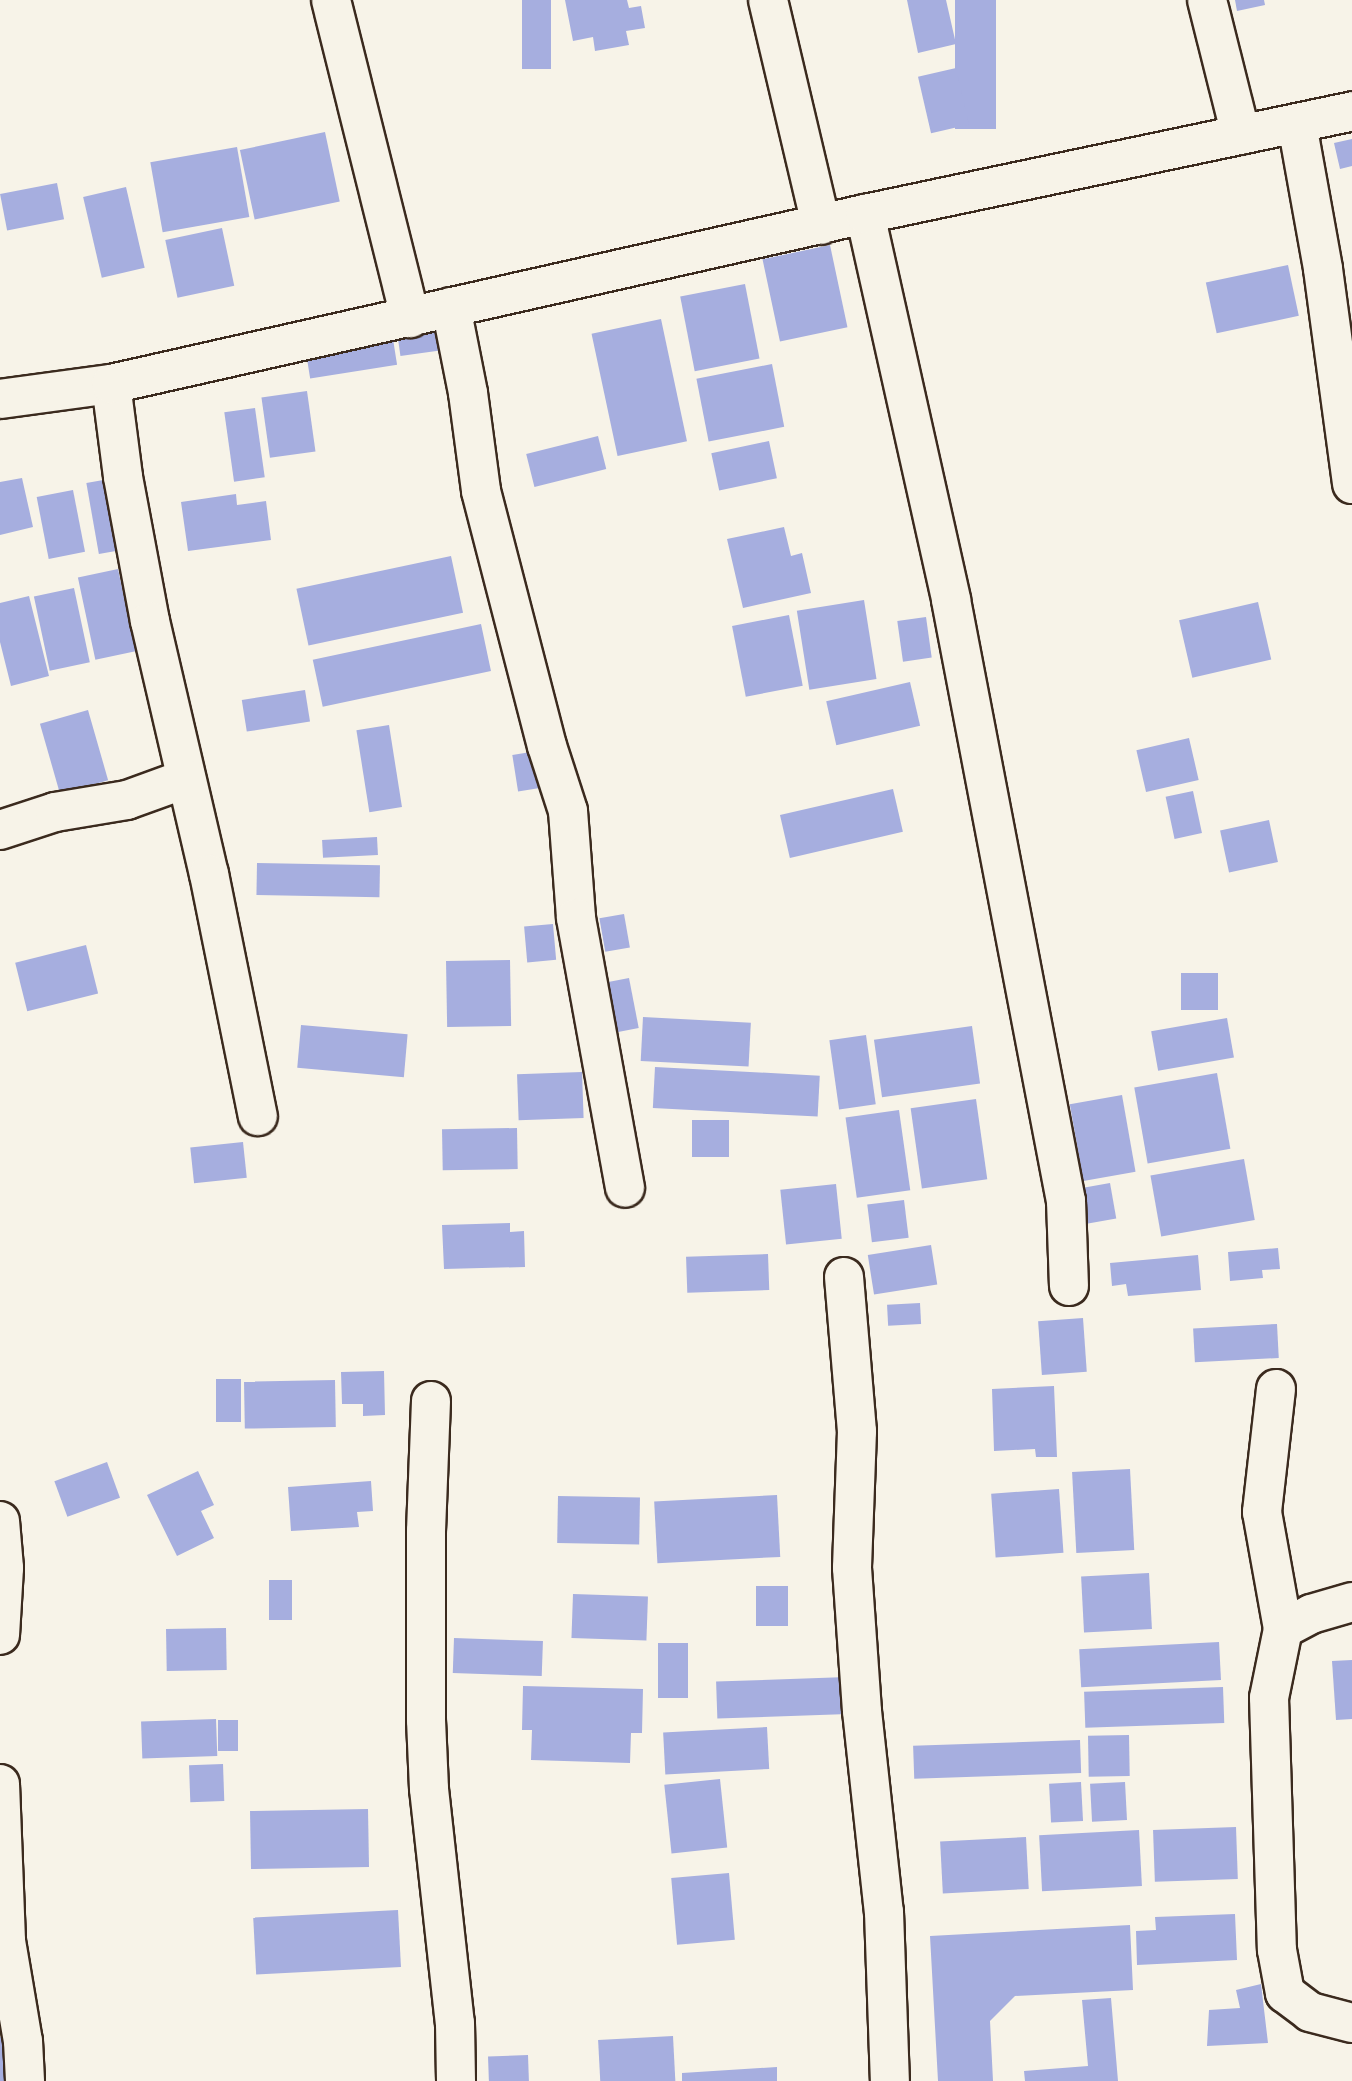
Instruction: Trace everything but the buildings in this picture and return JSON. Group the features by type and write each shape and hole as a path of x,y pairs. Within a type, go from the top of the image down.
{"street":[{"path":"331,0 410,318"},
{"path":"768,0 821,225"},
{"path":"1207,0 1241,135"},
{"path":"0,397 111,384 865,214 1352,111"},
{"path":"1297,124 1323,269 1352,484"},
{"path":"865,214 951,600 1066,1201 1069,1286"},
{"path":"452,307 468,393 481,491 547,746 568,811 576,918 625,1188"},
{"path":"111,384 125,490 185,779 209,874 258,1116"},
{"path":"0,830 55,812 127,800 185,779"},
{"path":"844,1277 857,1431 852,1568 862,1711 884,1912 890,2081"},
{"path":"1276,1389 1262,1512 1283,1629 1269,1698 1278,1950 1285,1993 1310,2012 1352,2023"},
{"path":"431,1401 426,1531 426,1720 429,1789 455,2023 456,2081"},
{"path":"0,1521 4,1568 0,1635"},
{"path":"1283,1629 1311,1614 1352,1602"},
{"path":"0,1784 6,1941 23,2041 25,2081"}]}
